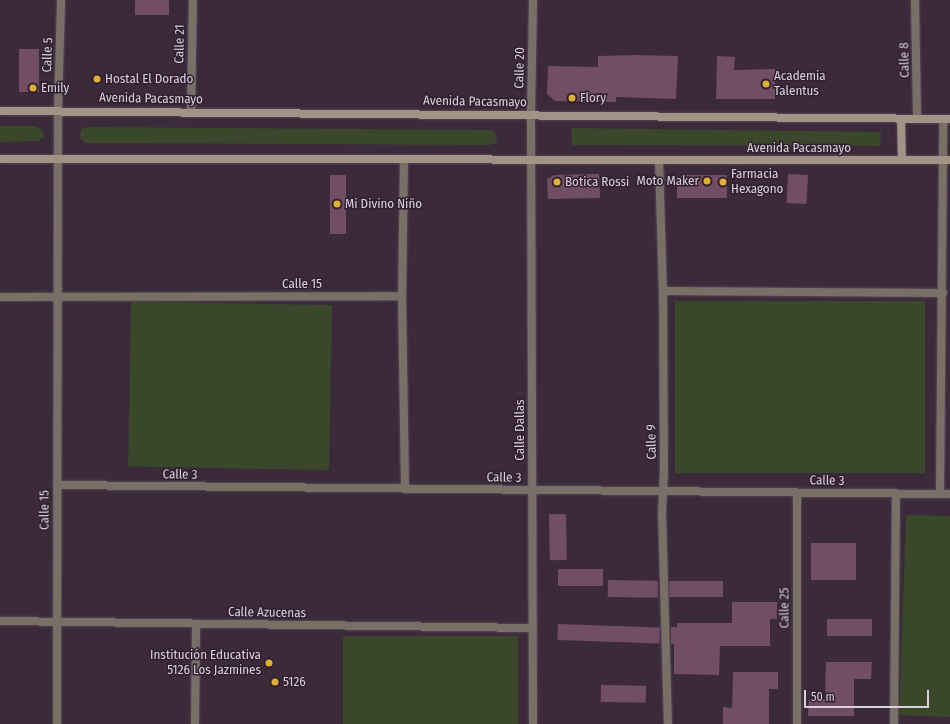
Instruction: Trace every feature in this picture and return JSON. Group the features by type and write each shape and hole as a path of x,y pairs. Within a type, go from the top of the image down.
{"main road":[{"name":"Avenida Pacasmayo","path":"0,111 191,111 946,119"},
{"path":"901,119 902,160"},
{"name":"Avenida Pacasmayo","path":"0,159 947,160"}],"street":[{"name":"Calle 5","path":"58,110 61,0"},
{"name":"Calle 21","path":"191,111 192,0"},
{"name":"Calle 20","path":"532,159 531,115 534,0"},
{"name":"Calle 8","path":"916,0 917,119"},
{"name":"Calle 15","path":"57,724 58,110"},
{"path":"940,494 943,293 947,160 946,119"},
{"path":"404,159 402,296 405,489"},
{"name":"Calle Dallas","path":"532,159 533,724"},
{"name":"Calle 9","path":"659,160 663,291 663,490 668,724"},
{"path":"663,291 943,293"},
{"name":"Calle 15","path":"0,297 402,296"},
{"name":"Calle 3","path":"57,485 950,494"},
{"name":"Calle 25","path":"797,493 797,724"},
{"path":"894,724 896,494"},
{"name":"Calle Azucenas","path":"0,621 533,628"},
{"path":"195,724 196,624"}],"green space":[{"path":"0,126 36,126 43,130 44,137 38,141 0,142"},
{"path":"88,127 492,130 497,135 496,143 489,145 85,143 80,138 81,129"},
{"path":"571,128 881,132 880,146 572,145"},
{"path":"131,301 332,305 329,470 128,466"},
{"path":"675,301 925,301 925,473 675,473"},
{"path":"906,515 950,516 950,717 899,715"},
{"path":"343,636 518,636 518,724 343,724"}],"building":[{"path":"135,0 169,0 169,15 135,15"},
{"path":"19,49 39,49 39,92 19,92"},
{"path":"598,56 678,56 676,99 616,97 616,102 555,101 547,94 548,66 598,67"},
{"path":"717,56 735,57 734,70 775,69 775,99 716,99"},
{"path":"599,174 600,198 548,199 547,179 554,175"},
{"path":"788,174 808,175 806,204 786,203"},
{"name":"Mi Divino Niño","path":"330,175 346,175 346,234 330,234"},
{"path":"682,175 727,175 727,198 677,198 677,180"},
{"path":"549,514 566,514 567,560 550,560"},
{"path":"811,543 856,543 856,580 811,580"},
{"path":"558,569 603,569 603,586 558,586"},
{"path":"608,580 658,581 658,598 608,597"},
{"path":"669,581 723,581 723,597 669,597"},
{"path":"732,602 777,602 777,619 770,619 770,646 720,646 719,675 674,674 674,644 671,644 671,627 677,627 677,623 732,623"},
{"path":"827,619 872,619 872,636 827,636"},
{"path":"558,624 660,628 659,644 557,640"},
{"path":"826,662 872,662 871,679 854,679 854,716 808,716 809,699 825,699"},
{"path":"733,672 778,672 778,689 769,689 769,724 723,724 723,707 732,708"},
{"path":"601,685 646,686 646,703 601,702"}],"place":[{"name":"Hostal El Dorado","path":"97,79"},
{"name":"Academia Talentus","path":"766,84"},
{"name":"Emily","path":"33,88"},
{"name":"Flory","path":"572,98"},
{"name":"Moto Maker","path":"707,181"},
{"name":"Botica Rossi","path":"557,182"},
{"name":"Farmacia Hexagono","path":"723,182"},
{"name":"Mi Divino Niño","path":"337,204"},
{"name":"Institución Educativa 5126 Los Jazmines","path":"269,663"},
{"name":"5126","path":"275,682"}]}
